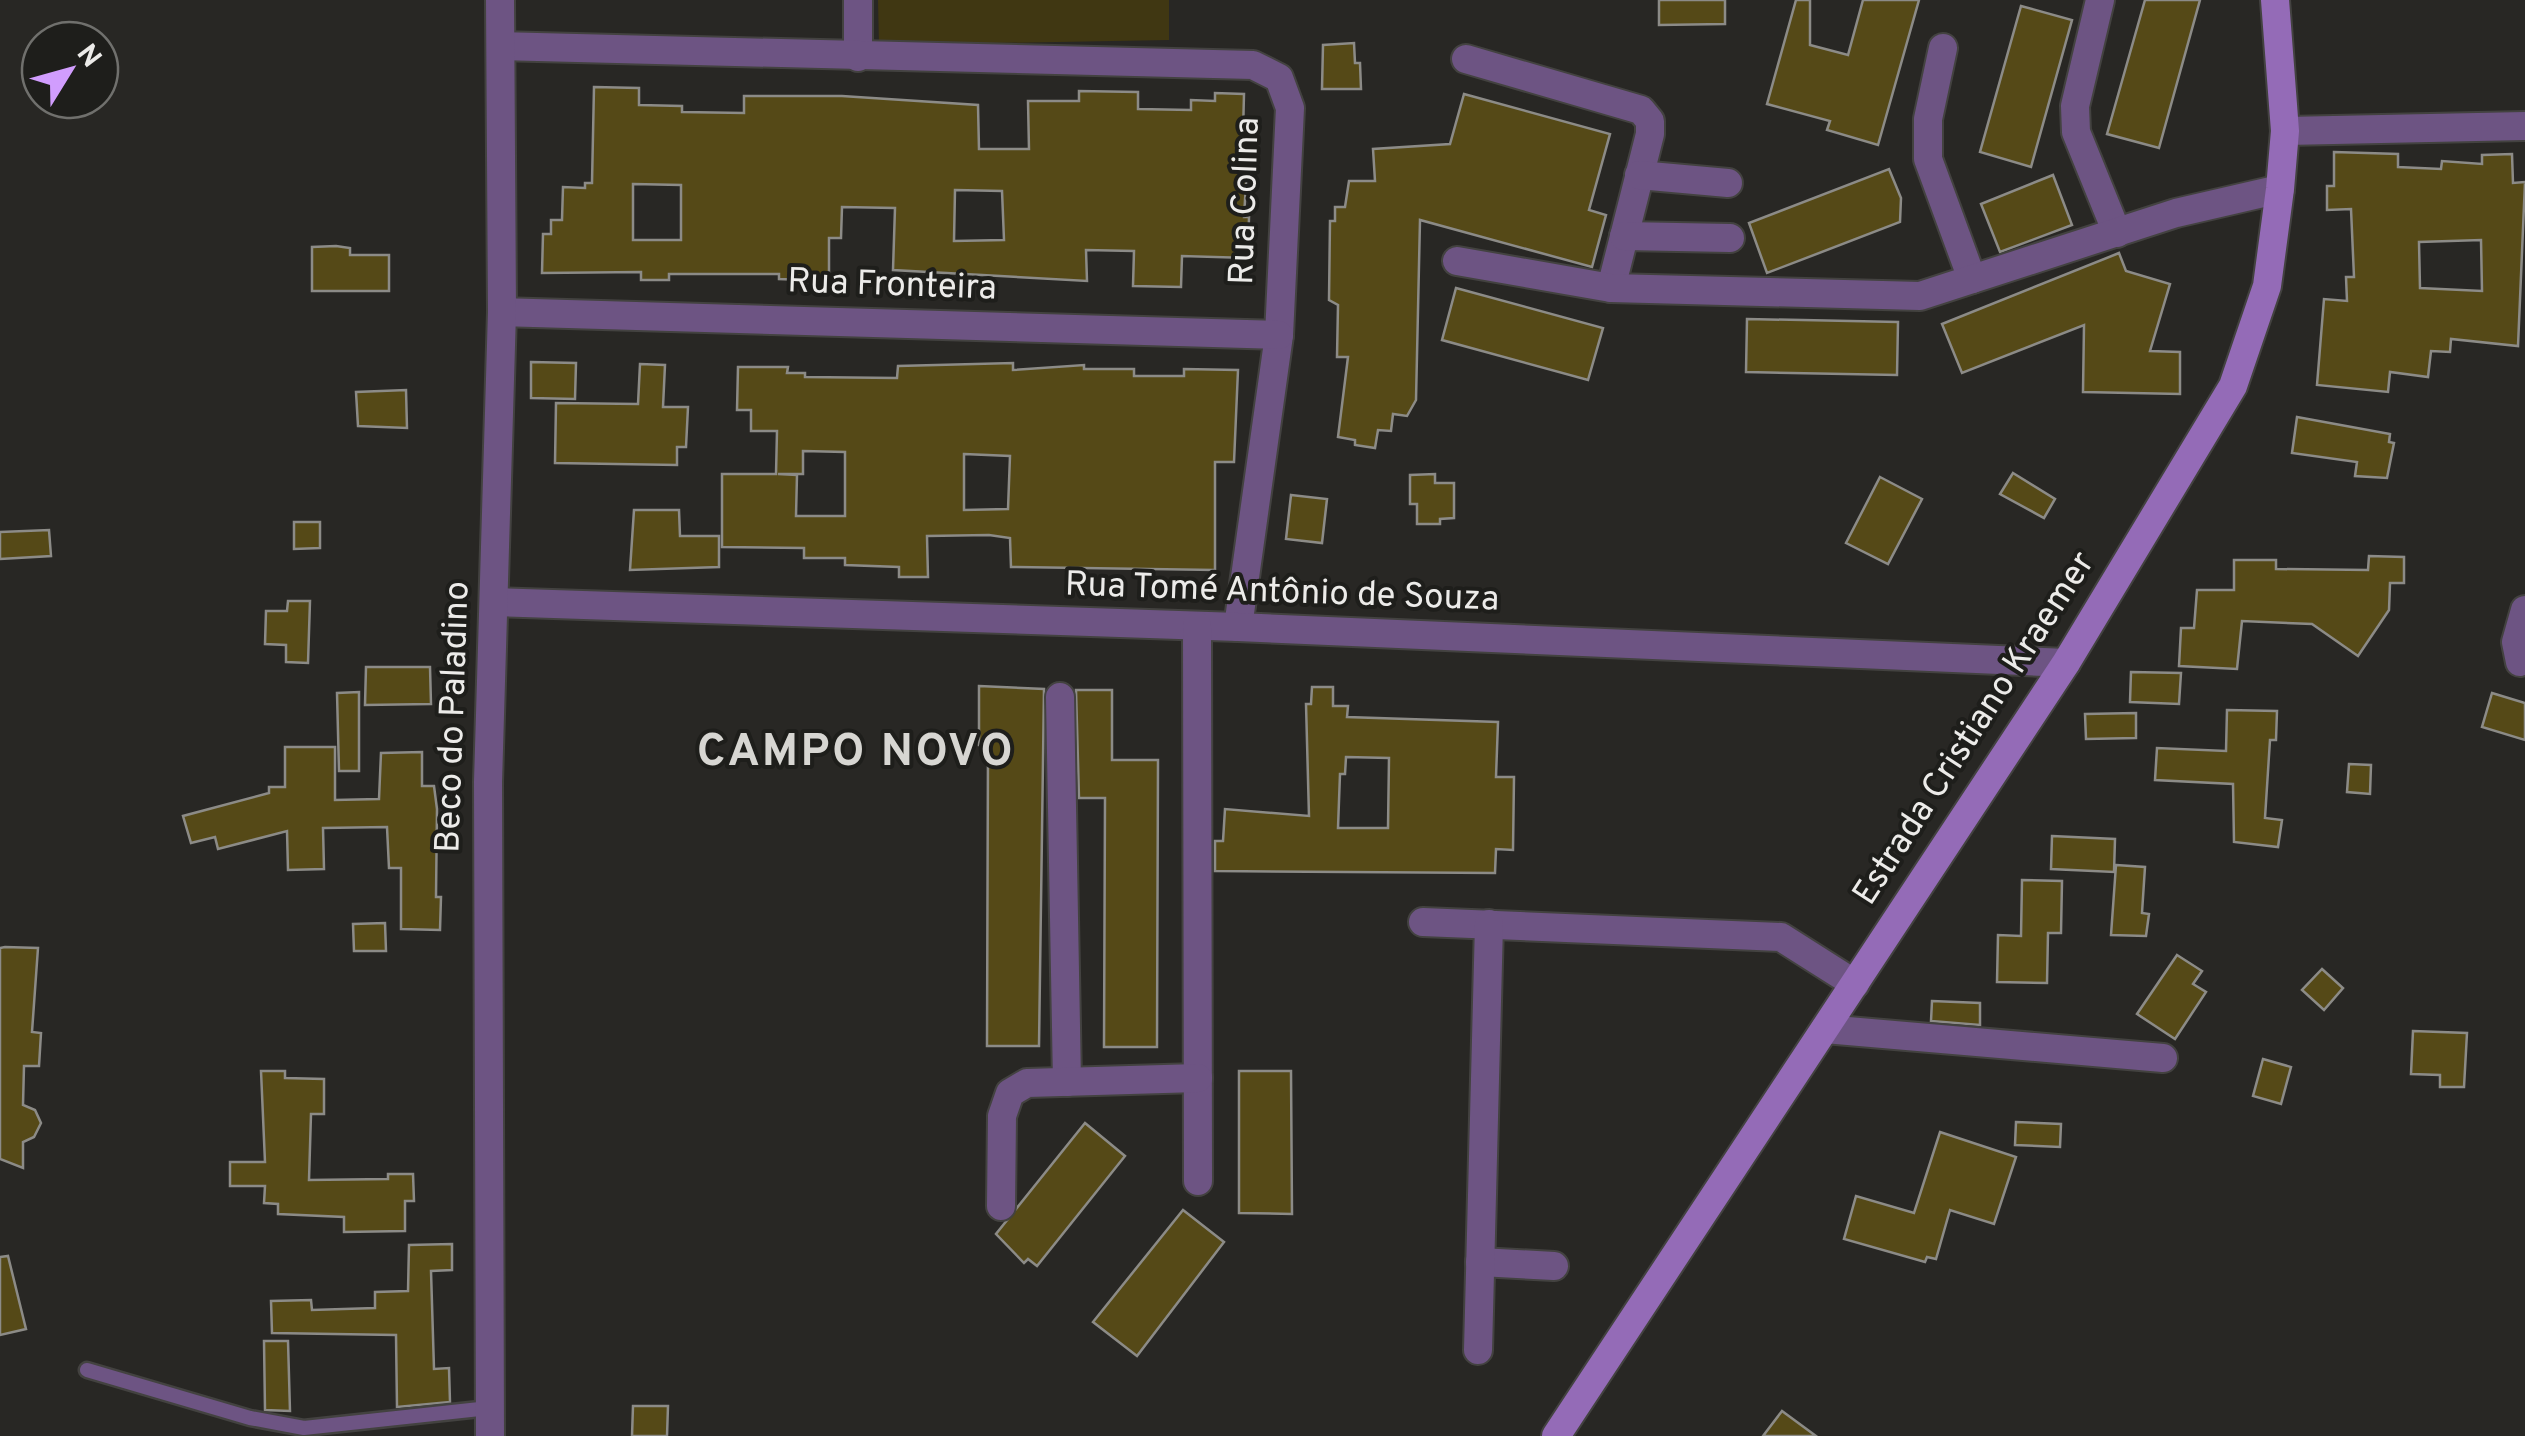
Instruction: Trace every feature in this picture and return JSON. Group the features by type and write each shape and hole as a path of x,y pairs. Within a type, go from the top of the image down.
{"main road":[{"name":"Estrada Cristiano Kraemer","path":"1556,1436 2066,663 2234,386 2267,286 2280,189 2285,132 2275,0"}],"street":[{"name":"Beco do Paladino","path":"490,1422 488,782 502,312 500,0"},
{"path":"858,0 858,57"},
{"path":"2100,0 2075,106 2076,132 2117,233"},
{"name":"Rua Colina","path":"500,46 1252,65 1279,78 1290,108 1279,335 1238,627"},
{"path":"1942,48 1928,120 1928,158 1972,279"},
{"path":"1466,58 1640,110 1650,121 1611,288"},
{"path":"2285,132 2525,126"},
{"path":"1639,176 1728,182"},
{"path":"1457,261 1611,288 1920,296 2117,233 2280,189"},
{"path":"1624,236 1730,238"},
{"name":"Rua Fronteira","path":"502,312 1279,335"},
{"name":"Rua Tomé Antônio de Souza","path":"495,602 1238,627 2066,663"},
{"path":"2520,662 2516,642 2525,610"},
{"path":"1197,626 1198,1181"},
{"path":"1060,697 1067,1082"},
{"path":"1423,922 1781,937 1855,984"},
{"path":"1478,1350 1489,924"},
{"path":"1825,1030 2163,1058"},
{"path":"1001,1206 1002,1116 1010,1093 1027,1083 1198,1078"},
{"path":"1480,1262 1554,1266"}],"lane":[{"path":"87,1370 250,1418 304,1428 490,1422"}],"shaded area":[{"path":"878,0 1169,0 1169,40 879,45"}],"building":[{"path":"1659,0 1725,0 1725,24 1659,25"},
{"path":"1796,0 1810,0 1810,45 1848,55 1863,0 1919,0 1878,145 1827,130 1830,121 1767,104"},
{"path":"2145,0 2200,0 2159,148 2107,134"},
{"path":"2021,6 2072,20 2031,167 1980,152"},
{"path":"1354,43 1361,89 1322,89 1323,45"},
{"path":"594,87 639,88 639,105 682,106 682,112 744,113 744,96 842,96 978,105 979,149 1029,149 1028,101 1079,101 1079,91 1138,92 1138,109 1191,110 1191,100 1215,101 1215,93 1244,94 1243,134 1249,134 1244,217 1249,217 1248,258 1182,256 1181,287 1133,286 1134,251 1086,250 1087,281 893,270 895,208 842,207 841,238 829,238 829,281 779,279 779,274 669,274 669,280 641,280 641,272 542,273 543,234 551,234 551,220 562,220 563,187 585,188 585,183 592,183","holes":["633,184 681,185 681,240 633,240","955,190 1002,191 1004,240 954,241"]},
{"path":"1464,94 1610,134 1589,210 1606,215 1592,267 1420,220 1416,400 1407,416 1393,414 1391,431 1378,430 1375,448 1355,445 1355,440 1338,437 1348,357 1337,357 1338,305 1329,300 1330,221 1335,221 1335,207 1345,207 1349,181 1375,181 1373,149 1450,144"},
{"path":"2334,152 2398,154 2398,167 2441,169 2442,161 2482,164 2482,155 2512,154 2513,183 2525,182 2518,346 2451,339 2450,352 2431,351 2428,377 2390,372 2388,392 2317,385 2324,299 2347,301 2346,277 2354,277 2351,209 2327,210 2327,186 2334,186","holes":["2481,240 2482,291 2420,288 2419,242"]},
{"path":"1889,169 1901,198 1900,222 1767,273 1749,223"},
{"path":"2053,175 2072,225 2000,252 1981,204"},
{"path":"312,247 350,248 350,255 389,255 389,291 312,291"},
{"path":"2119,253 2126,271 2170,284 2150,351 2180,352 2180,394 2083,392 2084,325 1962,373 1942,324"},
{"path":"1456,288 1603,328 1588,380 1442,340"},
{"path":"1747,319 1898,322 1897,375 1746,372"},
{"path":"531,362 576,363 575,399 531,398"},
{"path":"1013,363 1013,370 1084,365 1084,369 1134,369 1134,376 1184,376 1184,369 1238,370 1234,462 1215,462 1215,570 1011,567 1010,538 989,535 927,536 928,577 899,577 899,567 845,565 845,558 804,558 804,548 722,547 722,474 776,474 777,431 751,431 751,410 737,410 738,367 788,367 787,373 805,373 805,377 897,378 898,366","holes":["803,451 845,452 845,516 796,516 797,475 778,474 803,474","964,454 1010,456 1008,509 964,510"]},
{"path":"640,364 665,365 663,407 688,407 686,447 677,447 677,465 555,463 556,403 638,404"},
{"path":"406,390 407,428 358,426 356,392"},
{"path":"2297,417 2390,434 2389,442 2394,443 2387,478 2355,476 2357,462 2292,453"},
{"path":"2013,473 2055,499 2044,518 2000,494"},
{"path":"1435,474 1435,483 1454,483 1454,518 1440,519 1440,524 1417,524 1417,504 1410,504 1410,475"},
{"path":"1880,477 1922,499 1888,564 1846,543"},
{"path":"1291,495 1327,499 1322,543 1286,539"},
{"path":"634,510 679,510 680,536 719,536 719,567 630,570"},
{"path":"294,522 320,522 320,548 294,549"},
{"path":"49,530 51,556 0,559 0,532"},
{"path":"2369,556 2404,557 2404,583 2390,583 2389,610 2358,656 2312,624 2242,621 2237,669 2179,666 2181,628 2194,628 2197,590 2234,590 2234,560 2276,560 2276,569 2368,570"},
{"path":"288,601 310,601 308,663 286,662 286,645 265,644 266,611 287,611"},
{"path":"366,667 430,667 431,704 365,705"},
{"path":"2131,672 2181,673 2179,704 2130,702"},
{"path":"979,686 1044,689 1039,1046 987,1046 988,745 979,745"},
{"path":"1312,687 1333,687 1333,706 1348,706 1347,717 1498,722 1496,777 1514,777 1513,850 1496,849 1495,873 1215,871 1215,841 1223,841 1225,809 1309,816 1306,704 1311,704","holes":["1346,757 1389,758 1388,828 1338,828 1340,774 1345,774"]},
{"path":"1076,690 1112,690 1112,760 1158,760 1157,1047 1104,1047 1105,798 1079,798"},
{"path":"359,692 359,771 339,771 337,693"},
{"path":"2492,693 2525,703 2525,740 2482,727"},
{"path":"2227,710 2277,711 2276,740 2270,740 2265,818 2282,820 2278,847 2234,842 2233,784 2155,780 2157,748 2226,751"},
{"path":"2136,713 2136,738 2086,739 2085,714"},
{"path":"285,747 335,747 335,800 379,799 381,753 422,752 422,786 434,786 437,809 436,897 441,897 440,930 401,929 401,868 389,868 387,827 323,828 324,869 288,870 287,831 218,849 215,837 191,843 183,816 269,793 269,787 285,787"},
{"path":"2349,764 2371,765 2370,794 2347,792"},
{"path":"2052,836 2115,839 2114,872 2051,869"},
{"path":"2116,865 2145,867 2142,913 2149,914 2146,936 2111,935"},
{"path":"2022,880 2062,881 2061,933 2048,933 2047,983 1997,982 1998,935 2021,936"},
{"path":"385,923 386,951 354,951 353,924"},
{"path":"0,948 38,948 32,1032 41,1033 39,1066 24,1066 23,1105 35,1110 41,1123 34,1137 23,1142 23,1168 0,1159"},
{"path":"2177,955 2202,971 2193,984 2206,992 2175,1039 2137,1014"},
{"path":"2322,969 2343,988 2324,1010 2302,990"},
{"path":"1932,1001 1980,1003 1980,1025 1931,1021"},
{"path":"2413,1031 2467,1033 2464,1087 2440,1087 2440,1075 2411,1074"},
{"path":"2263,1059 2291,1067 2281,1104 2253,1096"},
{"path":"261,1071 285,1071 285,1078 324,1079 324,1114 311,1114 309,1180 388,1179 388,1174 413,1174 414,1201 405,1201 405,1231 344,1232 344,1217 278,1214 278,1204 264,1203 265,1186 230,1186 230,1162 265,1162"},
{"path":"1239,1071 1291,1071 1292,1214 1239,1213"},
{"path":"2016,1122 2061,1124 2060,1147 2015,1145"},
{"path":"1085,1123 1125,1156 1037,1266 1028,1259 1024,1263 996,1234"},
{"path":"1940,1132 2016,1157 1994,1224 1950,1210 1936,1259 1927,1257 1925,1262 1844,1239 1856,1196 1914,1213"},
{"path":"1183,1210 1224,1242 1137,1356 1093,1322"},
{"path":"452,1244 452,1270 431,1271 434,1369 449,1368 450,1402 397,1407 396,1335 272,1333 271,1301 311,1300 312,1310 375,1308 375,1292 408,1291 409,1245"},
{"path":"8,1256 26,1329 0,1335 0,1257"},
{"path":"264,1341 288,1341 290,1411 265,1410"},
{"path":"633,1406 668,1406 667,1436 632,1436"},
{"path":"1782,1411 1816,1436 1763,1436"}],"district":[{"name":"CAMPO NOVO","path":"856,753"}]}
